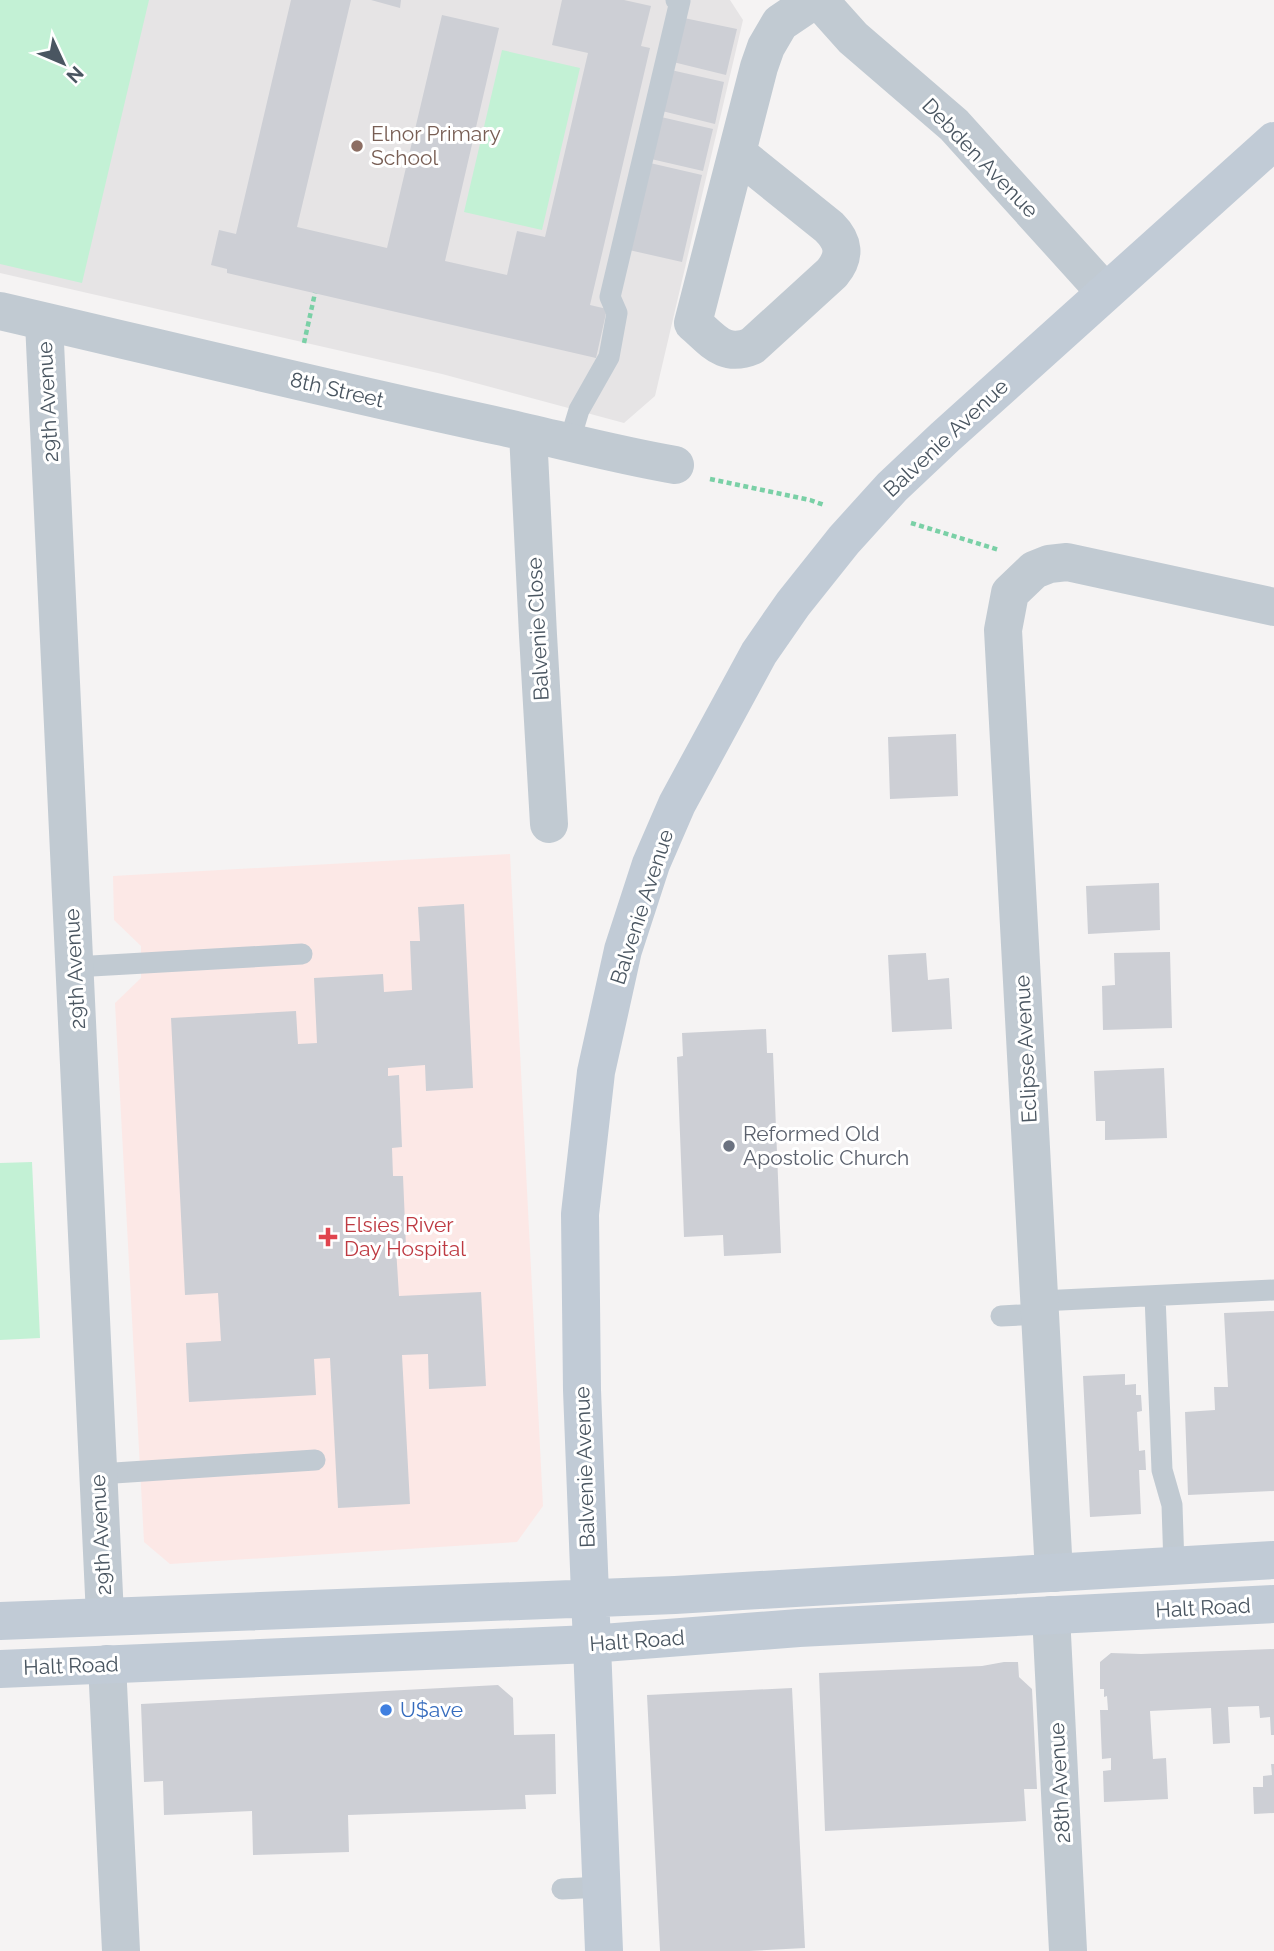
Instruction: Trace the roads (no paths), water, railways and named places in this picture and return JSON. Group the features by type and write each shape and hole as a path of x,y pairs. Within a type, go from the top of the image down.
{"street":[{"path":"737,153 829,227 838,236 842,248 838,266 832,273 752,346 737,350 722,348 693,323 759,67 766,47 780,23 816,0"},
{"name":"Debden Avenue","path":"816,0 853,38 954,125 1105,292"},
{"name":"Balvenie Avenue","path":"604,1951 590,1644 582,1390 580,1213 596,1072 623,950 652,864 677,804 759,653 835,550 901,479 1274,141"},
{"name":"8th Street","path":"0,312 691,472"},
{"name":"29th Avenue","path":"44,322 105,1616"},
{"name":"Balvenie Close","path":"528,433 549,824"},
{"name":"Eclipse Avenue","path":"1054,1573 1003,630 1010,593 1034,570 1049,564 1067,562 1272,598"},
{"name":"Halt Road","path":"0,1621 489,1603 1274,1560"},
{"name":"Halt Road","path":"0,1669 590,1644 799,1628 1274,1604"},
{"name":"28th Avenue","path":"1051,1615 1068,1951"},
{"path":"107,1664 121,1951"}],"lane":[{"path":"569,443 579,411 610,357 617,313 610,297 680,1 676,0"},
{"path":"75,967 302,954"},
{"path":"1001,1316 1040,1308 1155,1296 1274,1290"},
{"path":"1155,1296 1162,1470 1172,1505 1174,1566"},
{"path":"99,1474 315,1460"},
{"path":"562,1889 601,1887"}],"place":[{"name":"Elnor Primary School","path":"357,146"},
{"name":"Reformed Old Apostolic Church","path":"729,1146"},
{"name":"Elsies River Day Hospital","path":"328,1237"},
{"name":"U$ave","path":"386,1710"}]}
